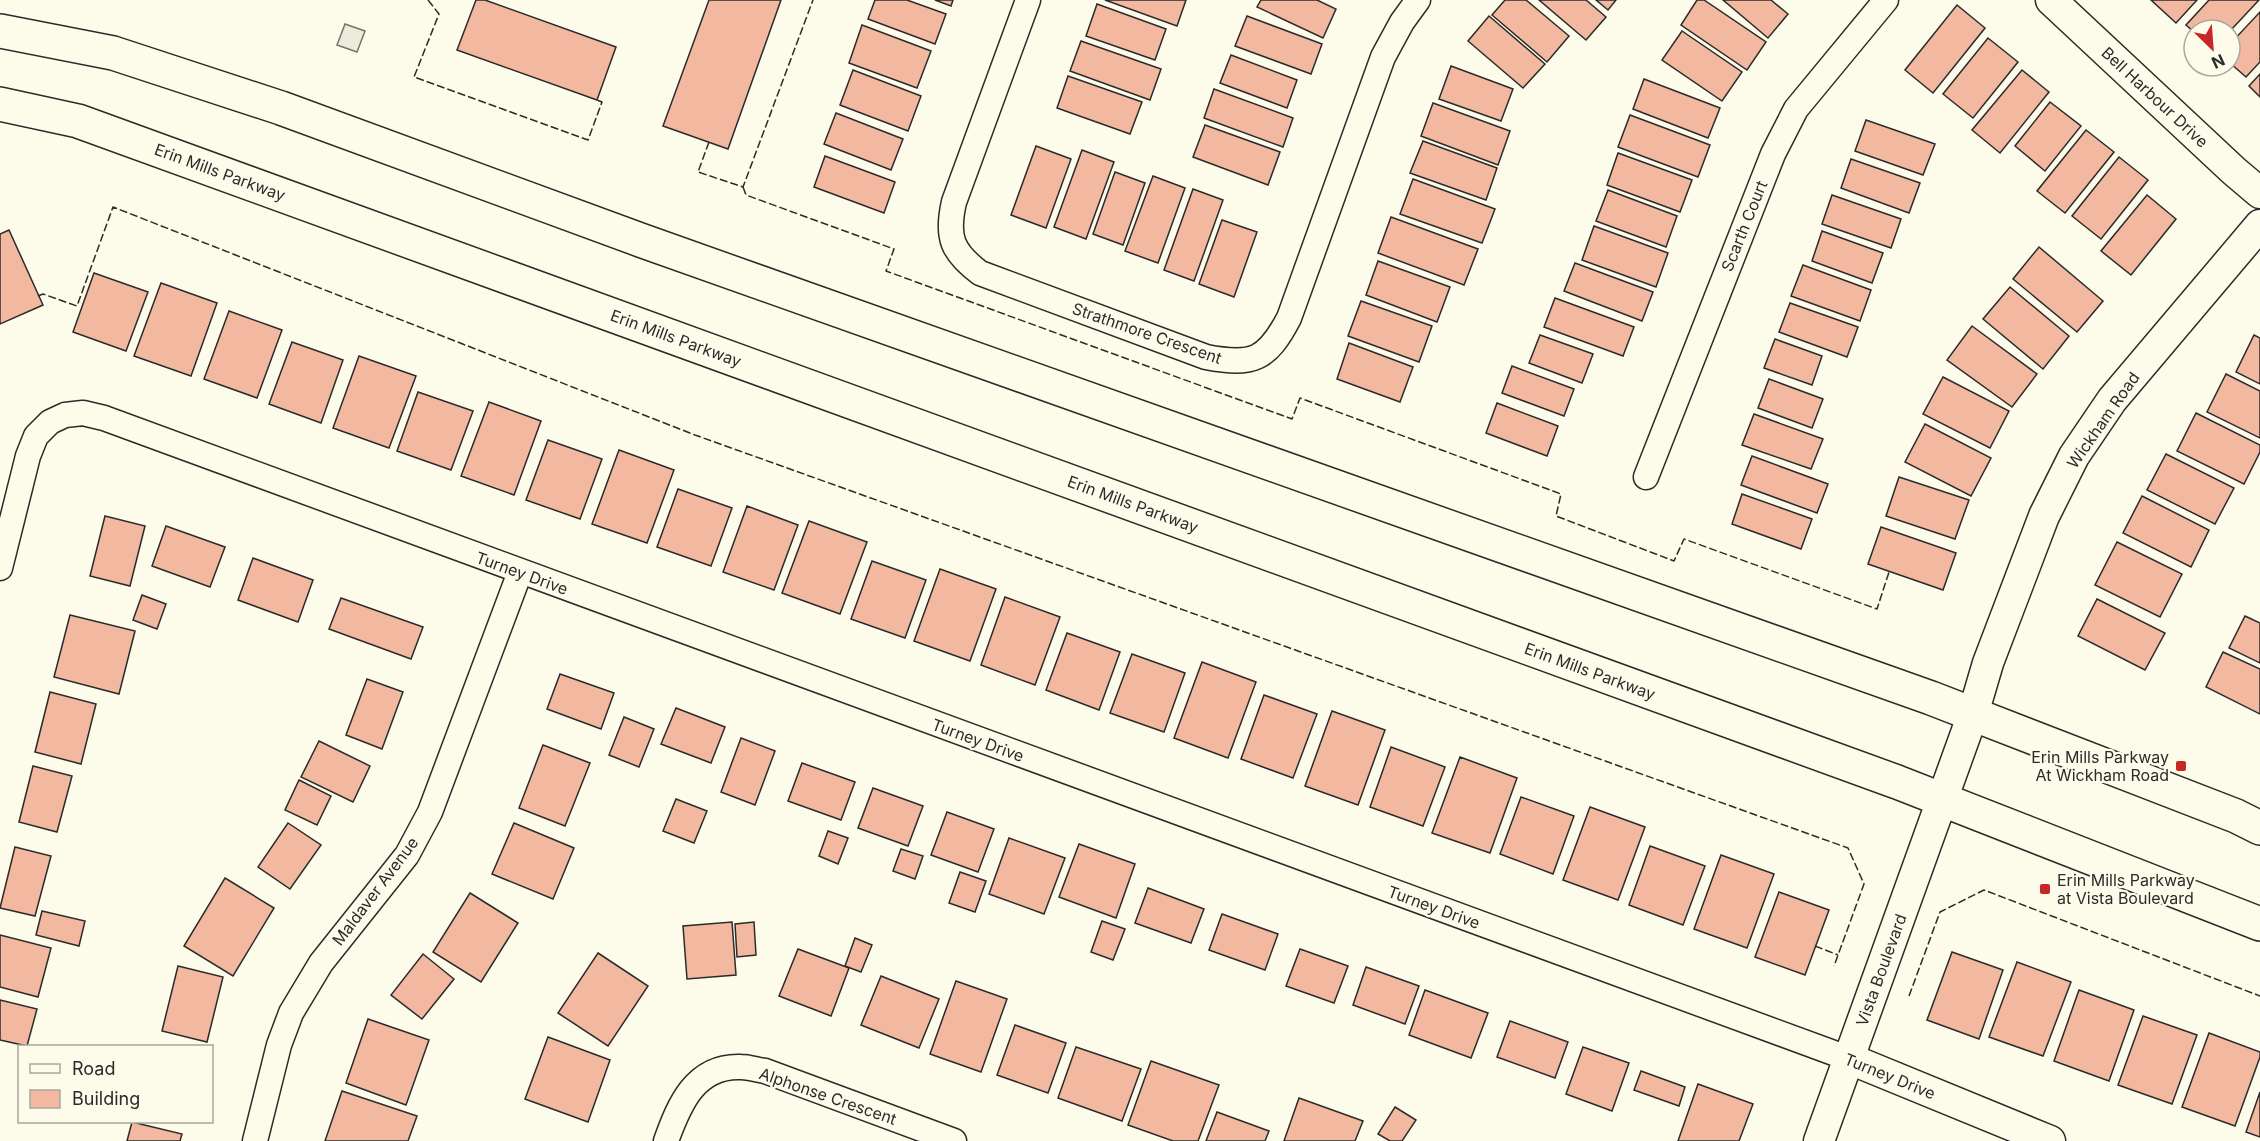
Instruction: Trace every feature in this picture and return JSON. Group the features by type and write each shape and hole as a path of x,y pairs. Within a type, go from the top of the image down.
{"main road":[{"path":"0,32 113,53 281,108 643,242 1973,714 2225,812 2260,828"},
{"name":"Erin Mills Parkway","path":"5,109 78,121 1942,799 2260,924"}],"street":[{"name":"Strathmore Crescent","path":"1028,0 954,202 949,221 951,237 958,252 980,273 1206,357 1230,361 1247,360 1266,352 1278,339 1289,318 1383,57 1402,22 1418,0"},
{"name":"Scarth Court","path":"1646,477 1773,154 1796,109 1886,0"},
{"name":"Bell Harbour Drive","path":"2051,0 2260,193"},
{"name":"Wickham Road","path":"1942,799 1973,714 1988,663 2044,516 2073,456 2112,400 2260,225"},
{"name":"Turney Drive","path":"0,568 28,456 36,436 50,422 65,415 82,413 104,418 1850,1059 2050,1141"},
{"name":"Maldaver Avenue","path":"255,1141 279,1045 291,1013 321,963 407,855 430,812 520,572"},
{"name":"Vista Boulevard","path":"1819,1141 1942,799"},
{"name":"Alphonse Crescent","path":"666,1141 677,1109 698,1082 718,1071 740,1067 765,1071 954,1141"}],"shaded area":[{"path":"345,24 365,31 357,52 337,45"}],"building":[{"path":"476,0 485,0 616,47 597,100 457,50"},
{"path":"709,0 781,0 728,149 663,126"},
{"path":"875,0 907,0 946,14 935,44 868,19"},
{"path":"935,0 953,0 951,6"},
{"path":"1105,0 1186,0 1177,26"},
{"path":"1261,0 1317,0 1336,9 1323,38 1257,7"},
{"path":"1505,0 1526,0 1569,36 1547,62 1492,15"},
{"path":"1539,0 1586,0 1606,17 1586,40"},
{"path":"1596,0 1616,0 1608,10"},
{"path":"1697,0 1704,0 1766,42 1747,70 1681,25"},
{"path":"1723,0 1771,0 1788,14 1768,38"},
{"path":"2151,0 2197,0 2176,23"},
{"path":"2209,0 2259,0 2242,18 2192,18"},
{"path":"1097,4 1166,29 1155,60 1086,36"},
{"path":"1957,5 1985,28 1933,93 1905,70"},
{"path":"2260,12 2260,62 2246,77 2242,74 2242,31"},
{"path":"1247,16 1322,44 1311,74 1235,46"},
{"path":"1489,16 1545,64 1523,88 1468,41"},
{"path":"862,25 931,51 917,88 849,63"},
{"path":"1682,31 1742,72 1722,101 1662,60"},
{"path":"1988,38 2018,62 1973,118 1943,94"},
{"path":"1081,41 1161,69 1150,100 1070,71"},
{"path":"1231,55 1297,80 1287,108 1220,83"},
{"path":"1451,66 1513,89 1501,121 1439,99"},
{"path":"853,70 921,96 908,131 840,105"},
{"path":"2022,70 2049,92 2000,153 1972,130"},
{"path":"2260,74 2260,97 2249,86"},
{"path":"1068,76 1142,102 1130,134 1057,108"},
{"path":"1644,79 1720,108 1708,138 1633,109"},
{"path":"1214,89 1293,118 1283,147 1204,118"},
{"path":"2050,102 2081,126 2045,171 2015,146"},
{"path":"1433,103 1510,131 1498,165 1421,136"},
{"path":"836,113 903,139 891,170 824,144"},
{"path":"1630,115 1710,145 1698,177 1618,147"},
{"path":"1866,120 1935,144 1923,175 1855,151"},
{"path":"1205,125 1280,152 1268,185 1193,157"},
{"path":"2086,130 2114,152 2065,213 2037,191"},
{"path":"1423,141 1497,168 1486,200 1410,173"},
{"path":"1036,146 1071,159 1046,228 1011,215"},
{"path":"1082,150 1114,162 1086,239 1054,227"},
{"path":"1618,153 1692,180 1680,212 1607,185"},
{"path":"825,156 895,182 884,213 814,187"},
{"path":"2119,157 2148,180 2101,239 2072,216"},
{"path":"1851,159 1920,183 1909,213 1841,188"},
{"path":"1115,172 1145,183 1123,245 1093,234"},
{"path":"1153,176 1185,188 1158,263 1125,251"},
{"path":"1413,179 1495,209 1482,243 1400,214"},
{"path":"1193,189 1223,200 1194,281 1164,270"},
{"path":"1608,190 1677,216 1666,247 1596,221"},
{"path":"1832,195 1901,219 1891,248 1822,224"},
{"path":"2147,195 2176,219 2131,275 2101,251"},
{"path":"1391,217 1478,249 1464,285 1378,253"},
{"path":"1222,220 1257,232 1234,297 1199,284"},
{"path":"1594,226 1668,253 1656,287 1582,260"},
{"path":"9,230 43,305 0,324 0,234"},
{"path":"1822,231 1883,253 1872,283 1812,261"},
{"path":"2039,247 2103,301 2077,332 2013,279"},
{"path":"1378,261 1450,287 1437,322 1366,295"},
{"path":"1575,263 1653,292 1642,321 1564,291"},
{"path":"1803,265 1871,290 1860,321 1791,296"},
{"path":"94,273 148,292 126,351 73,332"},
{"path":"161,283 217,303 191,376 134,356"},
{"path":"2010,287 2069,336 2043,369 1983,319"},
{"path":"1555,298 1634,327 1623,356 1544,327"},
{"path":"1361,301 1432,326 1419,362 1348,336"},
{"path":"1790,303 1858,327 1847,357 1779,332"},
{"path":"229,311 282,330 257,398 204,379"},
{"path":"1972,326 2037,374 2012,407 1947,360"},
{"path":"1540,335 1593,354 1582,383 1529,363"},
{"path":"2254,335 2260,338 2260,384 2236,372"},
{"path":"1775,339 1822,356 1812,385 1764,368"},
{"path":"292,342 343,360 321,423 269,404"},
{"path":"1349,343 1413,367 1400,402 1337,379"},
{"path":"359,356 416,376 389,448 333,428"},
{"path":"1512,366 1574,389 1564,416 1502,393"},
{"path":"2226,374 2260,391 2260,438 2207,412"},
{"path":"1943,377 2009,411 1990,448 1923,414"},
{"path":"1769,379 1823,399 1812,428 1758,408"},
{"path":"418,392 473,411 451,470 397,451"},
{"path":"489,402 541,421 514,495 461,476"},
{"path":"1497,403 1558,426 1547,456 1486,433"},
{"path":"2196,413 2260,445 2260,452 2244,484 2177,451"},
{"path":"1754,414 1823,439 1811,469 1742,445"},
{"path":"1925,424 1991,458 1971,496 1905,462"},
{"path":"548,440 602,459 580,519 526,500"},
{"path":"619,450 674,470 647,543 592,524"},
{"path":"2166,454 2234,488 2215,524 2147,490"},
{"path":"1752,456 1828,484 1817,513 1741,485"},
{"path":"1899,477 1969,500 1955,539 1886,516"},
{"path":"678,489 732,508 711,566 657,547"},
{"path":"1742,494 1812,519 1801,549 1732,524"},
{"path":"2142,496 2209,530 2191,567 2123,533"},
{"path":"747,506 798,525 774,590 723,572"},
{"path":"105,516 145,526 130,586 90,576"},
{"path":"809,521 867,542 840,614 782,593"},
{"path":"166,526 225,547 210,587 152,566"},
{"path":"1881,527 1956,553 1943,590 1868,564"},
{"path":"2117,542 2182,574 2160,617 2095,585"},
{"path":"253,558 313,580 298,622 238,600"},
{"path":"872,561 926,580 905,638 851,619"},
{"path":"940,569 996,589 970,661 914,641"},
{"path":"142,595 166,604 157,629 133,620"},
{"path":"1005,597 1060,617 1035,685 981,665"},
{"path":"341,598 423,627 411,659 329,629"},
{"path":"2097,599 2165,633 2145,670 2078,636"},
{"path":"70,615 135,631 119,694 54,677"},
{"path":"2245,616 2260,623 2260,663 2229,648"},
{"path":"1067,633 1120,652 1099,710 1046,690"},
{"path":"2223,652 2260,669 2260,714 2206,687"},
{"path":"1132,654 1185,673 1164,732 1110,713"},
{"path":"1202,662 1256,682 1228,758 1174,738"},
{"path":"560,674 614,693 601,729 547,709"},
{"path":"367,679 403,692 382,749 346,735"},
{"path":"50,692 96,704 81,764 35,752"},
{"path":"1264,695 1317,714 1293,778 1241,759"},
{"path":"676,708 725,727 711,763 661,744"},
{"path":"1332,711 1385,730 1358,805 1305,786"},
{"path":"624,717 654,729 639,767 609,755"},
{"path":"741,738 775,751 755,805 721,792"},
{"path":"319,741 370,766 353,802 301,777"},
{"path":"543,745 590,763 565,826 519,808"},
{"path":"1391,747 1445,767 1423,826 1370,807"},
{"path":"1460,757 1517,778 1490,853 1432,833"},
{"path":"802,763 855,782 841,820 788,801"},
{"path":"33,766 72,776 57,832 19,822"},
{"path":"299,780 331,796 317,825 285,810"},
{"path":"873,788 923,806 908,846 858,828"},
{"path":"1521,797 1574,816 1553,874 1500,854"},
{"path":"676,799 707,811 694,843 663,831"},
{"path":"1590,807 1645,827 1618,900 1563,880"},
{"path":"947,812 994,829 978,872 931,855"},
{"path":"288,823 321,845 290,889 258,867"},
{"path":"514,823 574,848 553,899 492,874"},
{"path":"828,831 848,838 838,864 819,856"},
{"path":"1009,838 1065,858 1044,914 989,894"},
{"path":"1079,844 1135,864 1116,918 1059,897"},
{"path":"1650,846 1705,866 1683,925 1629,905"},
{"path":"15,847 51,856 35,916 0,908"},
{"path":"901,849 923,856 915,879 893,871"},
{"path":"1721,855 1774,874 1747,948 1694,929"},
{"path":"960,872 986,881 975,912 949,903"},
{"path":"225,878 274,908 233,976 184,946"},
{"path":"1148,888 1204,909 1191,943 1135,923"},
{"path":"1779,892 1829,910 1805,975 1755,957"},
{"path":"470,893 518,923 481,982 433,952"},
{"path":"42,911 85,921 79,946 36,935"},
{"path":"1222,914 1278,934 1265,970 1209,950"},
{"path":"1102,921 1125,929 1113,960 1091,952"},
{"path":"732,922 736,975 687,979 683,926"},
{"path":"754,922 756,955 737,957 735,924"},
{"path":"0,935 51,948 38,997 0,987"},
{"path":"855,938 872,945 861,972 845,966"},
{"path":"798,949 849,968 831,1016 779,996"},
{"path":"1300,949 1348,966 1334,1003 1286,986"},
{"path":"1952,952 2003,970 1979,1039 1927,1020"},
{"path":"598,953 648,986 608,1046 558,1013"},
{"path":"423,954 454,979 422,1019 391,995"},
{"path":"2017,962 2071,982 2043,1056 1989,1037"},
{"path":"178,966 223,977 207,1042 162,1031"},
{"path":"1366,967 1419,986 1405,1024 1353,1005"},
{"path":"881,976 939,999 919,1048 861,1025"},
{"path":"956,981 1007,999 981,1072 930,1054"},
{"path":"1425,990 1488,1013 1471,1058 1409,1035"},
{"path":"2079,990 2134,1010 2109,1081 2054,1061"},
{"path":"0,1000 37,1009 27,1045 0,1040"},
{"path":"2143,1016 2197,1035 2172,1104 2118,1085"},
{"path":"368,1019 429,1040 406,1105 346,1083"},
{"path":"1510,1021 1568,1042 1555,1078 1497,1057"},
{"path":"1015,1025 1066,1043 1048,1093 997,1075"},
{"path":"2209,1033 2260,1052 2235,1126 2182,1107"},
{"path":"548,1037 610,1060 588,1122 525,1099"},
{"path":"1076,1047 1141,1069 1122,1121 1058,1098"},
{"path":"1583,1047 1629,1063 1612,1111 1566,1094"},
{"path":"1151,1061 1219,1085 1198,1141 1173,1141 1128,1125"},
{"path":"1641,1071 1685,1087 1679,1106 1634,1090"},
{"path":"1698,1084 1753,1104 1739,1141 1678,1141"},
{"path":"342,1091 417,1116 408,1141 325,1141"},
{"path":"2260,1092 2260,1137 2246,1132"},
{"path":"1299,1098 1363,1121 1355,1141 1284,1141"},
{"path":"1395,1107 1416,1120 1402,1141 1390,1141 1378,1134"},
{"path":"1217,1112 1269,1131 1265,1141 1206,1141"},
{"path":"132,1123 182,1134 180,1141 127,1141"}],"fence":[{"path":"428,0 439,14 414,77 588,140 602,102 597,100"},
{"path":"709,142 698,172 743,187 813,0"},
{"path":"743,187 746,195 894,249 886,271 1292,419 1300,398 1561,494 1556,516 1674,561 1684,539 1877,609 1889,572"},
{"path":"38,296 43,294 77,306 113,207 695,435 1848,848 1864,884 1834,966"},
{"path":"1909,996 1940,912 1984,890 2260,996"},
{"path":"1815,946 1838,955"}],"place":[{"name":"Erin Mills Parkway At Wickham Road","path":"2181,766"},
{"name":"Erin Mills Parkway at Vista Boulevard","path":"2045,889"}]}
